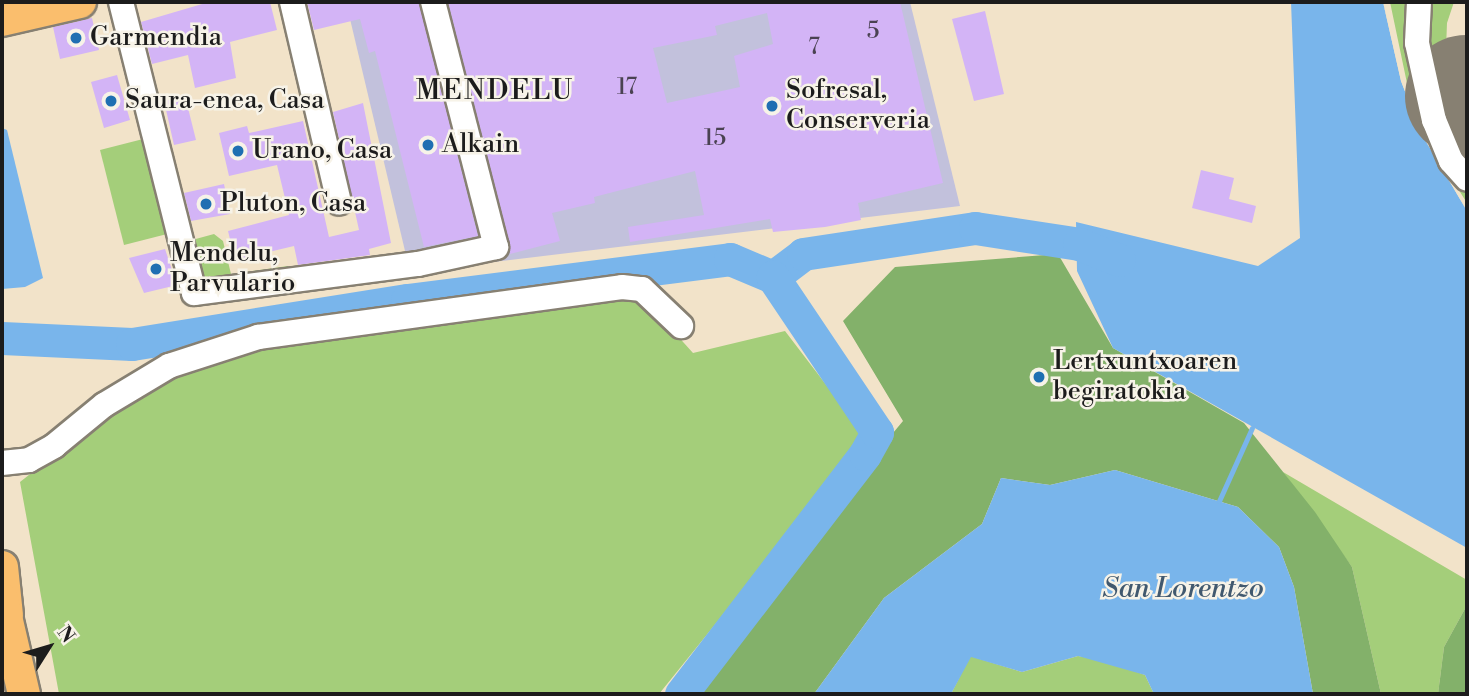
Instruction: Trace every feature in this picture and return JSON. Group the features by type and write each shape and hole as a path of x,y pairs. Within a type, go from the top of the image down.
{"main road":[{"path":"2,20 80,2"},
{"path":"2,567 4,607 24,694"},
{"path":"2,649 18,694"}],"street":[{"path":"121,2 194,293 418,264 496,247 433,2"},
{"path":"292,2 339,203"},
{"path":"1419,2 1417,43 1434,120 1451,161 1467,179"},
{"path":"2,463 29,460 54,446 104,405 169,366 258,337 622,287 642,289 681,326"}],"shaded area":[{"path":"346,2 910,2 960,206 410,272"}],"green space":[{"path":"1390,2 1415,2 1411,32 1467,187 1467,203 1431,146 1408,88"},
{"path":"1423,2 1454,2 1447,23 1443,129 1420,21"},
{"path":"147,138 171,233 124,245 100,150"},
{"path":"214,234 223,241 231,274 288,266 290,275 204,285 192,240"},
{"path":"1058,254 1113,348 1244,423 1315,512 1352,567 1381,694 1313,694 1294,587 1279,547 1238,507 1115,470 1050,485 1001,478 982,524 884,598 814,694 675,694 903,421 843,321 895,267"},
{"path":"638,292 693,353 785,331 866,437 659,694 59,694 20,482 124,400 195,364 369,316"},
{"path":"1283,472 1467,580 1467,605 1444,647 1438,694 1381,694 1352,567"},
{"path":"1467,605 1467,694 1438,694 1444,647"},
{"path":"970,656 1022,672 1078,656 1107,661 1145,675 1154,694 951,694"}],"water":[{"path":"1291,2 1383,2 1401,81 1421,133 1467,211 1467,548 1113,348 1077,271 1076,222 1258,266 1300,238"},
{"path":"2,128 7,130 43,278 25,287 2,289"},
{"name":"San Lorentzo","path":"1115,470 1238,507 1279,547 1294,587 1313,694 1154,694 1145,675 1078,656 1022,672 971,657 951,694 814,694 884,598 982,524 1001,478 1050,485"}],"pier":[{"path":"1383,2 1404,80 1424,131 1467,211 1421,133 1401,81"}],"building":[{"path":"209,2 270,2 277,30 230,42 236,78 195,88 188,55 152,64 141,22"},
{"name":"Alkain","path":"307,2 419,2 478,236 424,247 375,51 369,53 360,19 314,30"},
{"path":"448,2 900,2 943,183 858,203 861,220 825,227 773,232 770,219 630,242 628,227 704,215 695,171 594,197 595,203 552,213 560,241 510,254","holes":["767,13 773,44 734,56 740,87 667,103 653,48 717,35 715,26"]},
{"path":"985,11 1004,94 974,101 952,19"},
{"name":"Garmendia","path":"92,18 99,50 60,59 53,27"},
{"name":"Saura-enea, Casa","path":"117,75 130,120 104,128 91,82"},
{"path":"185,96 196,140 174,145 164,101"},
{"path":"363,103 391,243 369,249 370,255 298,265 294,246 235,260 228,231 289,215 277,165 229,176 219,133 247,126 249,133 303,121 329,237 359,230 333,112"},
{"path":"1201,170 1234,178 1229,199 1256,206 1252,223 1192,208"},
{"name":"Pluton, Casa","path":"224,184 230,214 191,221 184,193"},
{"name":"Mendelu, Parvulario","path":"165,249 177,285 144,293 129,258"}],"waterway":[{"path":"2,338 132,344 407,300 730,259 773,277 803,254 975,228 1079,244 1119,260"},
{"path":"681,694 865,454 877,432 773,277"},
{"path":"1219,501 1252,428"}],"place":[{"name":"Garmendia","path":"76,38"},
{"name":"Saura-enea, Casa","path":"111,101"},
{"name":"Sofresal, Conserveria","path":"772,106"},
{"name":"Alkain","path":"428,145"},
{"name":"Urano, Casa","path":"238,151"},
{"name":"Pluton, Casa","path":"206,204"},
{"name":"Mendelu, Parvulario","path":"156,269"},
{"name":"Lertxuntxoaren begiratokia","path":"1039,377"}],"district":[{"name":"MENDELU","path":"495,91"}]}
